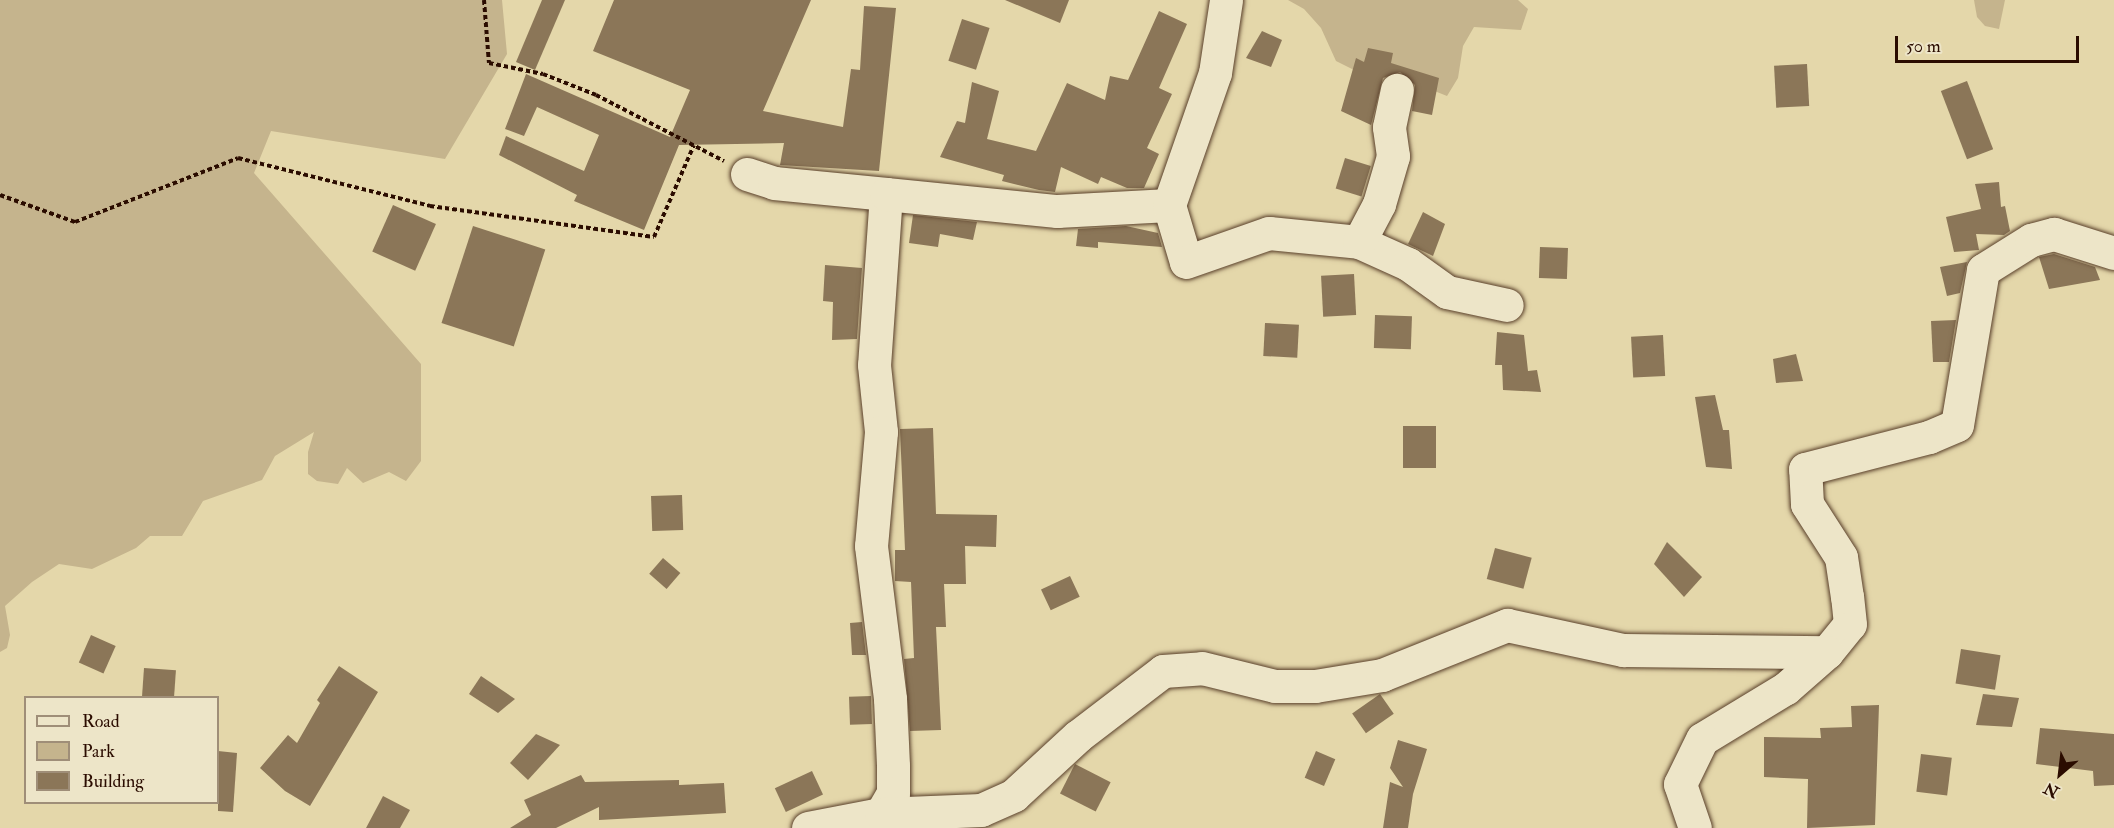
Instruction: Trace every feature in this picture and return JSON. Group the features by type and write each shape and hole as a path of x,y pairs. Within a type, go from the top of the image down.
{"street":[{"path":"1226,0 1215,73 1169,205 1186,262 1269,233 1359,242 1408,264 1447,292 1507,305"},
{"path":"1359,242 1379,204 1393,156 1389,127 1397,90"},
{"path":"747,174 774,183 1057,211 1169,205"},
{"path":"881,814 893,793 893,766 890,699 871,546 881,432 874,365 886,194"},
{"path":"1695,828 1680,784 1702,740 1786,688 1827,652 1850,624 1841,557 1807,504 1805,469 1929,437 1957,425 1983,270 2031,240 2054,234 2114,253"},
{"path":"808,828 881,814 981,810 1014,795 1078,736 1163,671 1202,668 1275,686 1315,686 1382,675 1507,625 1623,650 1827,652"}],"path":[{"path":"484,0 489,63 543,74 596,95 747,174"},
{"path":"0,195 75,222 238,158 430,206 654,237 694,145"}],"green space":[{"path":"0,0 502,0 507,54 445,159 271,131 254,173 421,364 421,461 406,481 389,472 363,483 347,468 338,484 317,481 308,474 308,452 314,432 275,456 262,480 203,501 182,536 150,536 136,548 92,569 59,564 32,582 5,606 10,635 7,648 0,652"},
{"path":"1288,0 1518,0 1528,9 1521,30 1474,27 1463,46 1458,78 1447,96 1402,78 1360,73 1336,61 1321,28 1304,9"},
{"path":"1974,0 2005,0 1999,29 1985,26 1977,17"}],"building":[{"path":"542,0 565,0 535,70 516,62"},
{"path":"614,0 811,0 763,111 843,127 851,69 860,70 864,6 896,8 879,171 780,165 784,143 679,145 644,230 574,201 577,195 499,155 506,136 584,171 599,135 537,107 524,136 505,129 526,74 670,137 690,90 593,51"},
{"path":"1005,0 1069,0 1060,23"},
{"path":"1159,11 1187,24 1159,88 1172,94 1147,148 1159,154 1144,188 1127,188 1101,177 1098,184 1061,167 1055,192 1039,190 1002,181 1004,175 940,157 957,121 965,123 972,82 999,91 987,139 1036,151 1067,83 1105,100 1110,76 1128,80"},
{"path":"962,19 990,28 976,70 948,61"},
{"path":"1262,31 1282,40 1271,67 1246,58"},
{"path":"1368,48 1393,53 1391,63 1439,78 1432,115 1412,111 1415,85 1400,72 1383,78 1371,125 1341,111 1356,58 1364,62"},
{"path":"1807,64 1809,106 1776,108 1774,66"},
{"path":"1967,81 1993,149 1967,159 1941,91"},
{"path":"1345,158 1371,166 1361,196 1336,189"},
{"path":"1999,182 2001,207 2005,206 2010,231 2004,235 1976,234 1979,250 1954,252 1946,217 1981,209 1975,184"},
{"path":"393,205 436,224 415,271 372,252"},
{"path":"1423,212 1445,224 1433,256 1408,244"},
{"path":"913,215 977,222 973,240 940,234 938,247 909,243"},
{"path":"473,226 545,249 514,346 441,323"},
{"path":"1126,226 1158,233 1162,247 1098,242 1098,248 1076,246 1078,229"},
{"path":"1540,247 1568,248 1567,279 1539,278"},
{"path":"2054,254 2095,267 2100,280 2049,289 2039,257"},
{"path":"1967,262 1960,293 1947,296 1940,267"},
{"path":"825,265 862,268 857,339 832,340 833,302 823,301"},
{"path":"1354,274 1356,315 1323,317 1321,276"},
{"path":"1375,315 1412,316 1411,349 1374,348"},
{"path":"1956,320 1949,362 1933,362 1931,321"},
{"path":"1265,323 1299,325 1297,358 1263,356"},
{"path":"1497,332 1524,335 1528,371 1537,370 1541,392 1503,390 1502,365 1495,365"},
{"path":"1663,335 1665,376 1633,378 1631,337"},
{"path":"1796,354 1803,381 1776,383 1773,359"},
{"path":"1715,395 1723,430 1729,430 1732,469 1706,467 1695,397"},
{"path":"1403,426 1436,426 1436,468 1403,468"},
{"path":"933,428 936,514 997,515 996,547 965,546 966,584 944,584 946,627 936,627 941,730 910,731 904,659 914,658 911,582 895,581 895,550 905,550 900,429"},
{"path":"682,495 683,530 652,531 651,496"},
{"path":"1667,542 1702,577 1684,597 1654,564"},
{"path":"1495,548 1532,558 1523,589 1487,579"},
{"path":"663,558 680,573 667,589 649,574"},
{"path":"1070,576 1080,597 1051,610 1041,590"},
{"path":"862,622 866,655 852,655 850,623"},
{"path":"91,635 116,646 103,673 79,662"},
{"path":"1961,649 2001,655 1995,690 1956,684"},
{"path":"339,666 378,692 310,806 285,791 260,768 288,735 297,743 320,703 317,700"},
{"path":"144,668 176,670 174,696 142,696"},
{"path":"481,676 515,699 498,713 469,694"},
{"path":"1380,694 1394,714 1366,733 1352,714"},
{"path":"1983,694 2019,698 2012,727 1976,725"},
{"path":"871,696 872,724 850,725 849,697"},
{"path":"1879,705 1875,825 1807,828 1808,779 1764,777 1764,737 1821,738 1820,728 1852,727 1851,706"},
{"path":"2040,728 2114,734 2114,785 2094,786 2093,771 2036,764"},
{"path":"536,734 560,745 528,780 510,763"},
{"path":"1398,740 1427,749 1413,794 1408,828 1383,828 1390,782 1403,787 1390,768"},
{"path":"219,751 237,753 233,812 218,811"},
{"path":"1316,751 1335,759 1324,786 1305,778"},
{"path":"1921,754 1952,758 1947,795 1916,792"},
{"path":"1075,764 1111,782 1096,812 1060,793"},
{"path":"812,771 823,795 786,812 775,788"},
{"path":"581,775 585,782 679,780 679,785 724,783 726,813 599,820 599,807 556,828 510,828 531,815 524,800"},
{"path":"383,796 410,810 400,828 366,828"}]}
